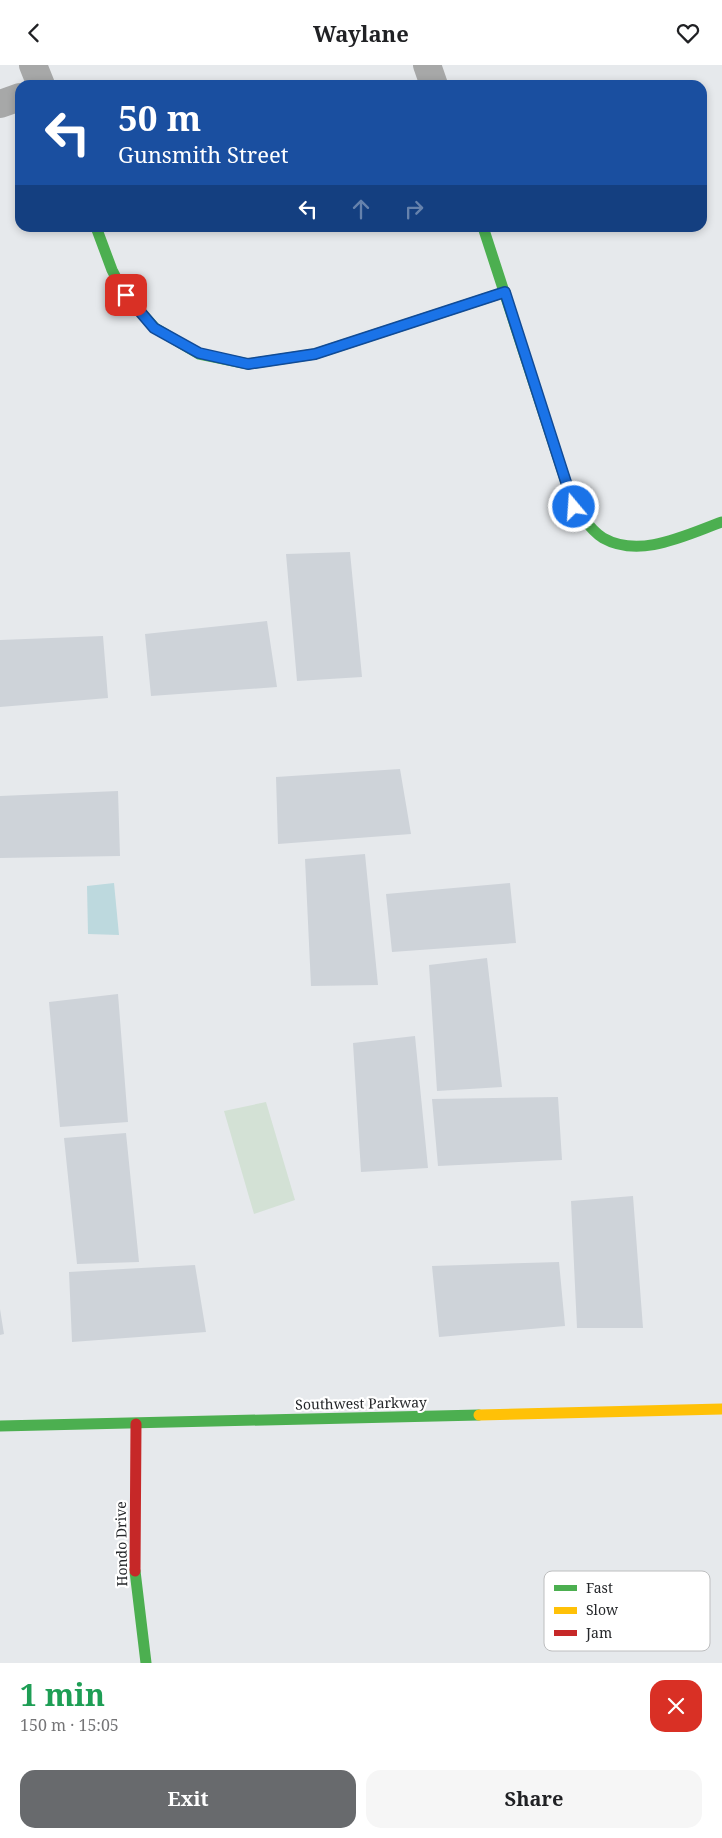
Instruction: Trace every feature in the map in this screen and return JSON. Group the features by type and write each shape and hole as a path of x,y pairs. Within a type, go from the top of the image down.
{"street":[{"path":"33,65 39,80"},
{"path":"427,65 432,80"},
{"path":"0,104 15,99"},
{"path":"98,232 112,270 126,295 154,328 199,353 248,364 315,354 505,292"},
{"path":"485,232 574,507 602,537 626,546 653,545 722,522"},
{"name":"Southwest Parkway","path":"0,1426 722,1409"},
{"name":"Hondo Drive","path":"136,1424 135,1579 146,1663"}],"green space":[{"path":"266,1102 295,1200 254,1214 224,1111"}],"water":[{"path":"114,883 119,935 88,934 87,886"}],"building":[{"path":"350,552 362,677 297,681 286,554"},
{"path":"267,621 277,687 151,696 145,634"},
{"path":"103,636 108,698 0,707 0,640"},
{"path":"400,769 411,834 278,844 276,777"},
{"path":"118,791 120,856 0,858 0,796"},
{"path":"365,854 378,985 311,986 305,859"},
{"path":"510,883 516,943 392,952 386,894"},
{"path":"487,958 502,1087 437,1091 429,965"},
{"path":"118,994 128,1122 60,1127 49,1002"},
{"path":"415,1036 428,1168 361,1172 353,1043"},
{"path":"558,1097 562,1160 438,1166 432,1099"},
{"path":"126,1133 139,1262 77,1264 64,1138"},
{"path":"633,1196 643,1328 577,1328 571,1201"},
{"path":"559,1262 565,1326 439,1337 432,1266"},
{"path":"195,1265 206,1332 72,1342 69,1272"},
{"path":"0,1309 4,1334 0,1335"}],"traffic: fast":[{"path":"98,232 112,270 125,295 155,328 199,354 248,364 315,354 505,292"},
{"path":"485,232 574,507 587,524 603,538 617,544 647,546 663,543 722,522"},
{"path":"0,1426 479,1415"},
{"path":"135,1571 146,1663"}],"traffic: slow":[{"path":"479,1415 722,1409"}],"traffic: jam":[{"path":"135,1571 136,1424"}],"route":[{"path":"126,295 154,328 199,353 248,364 315,354 505,292 574,507"}]}
